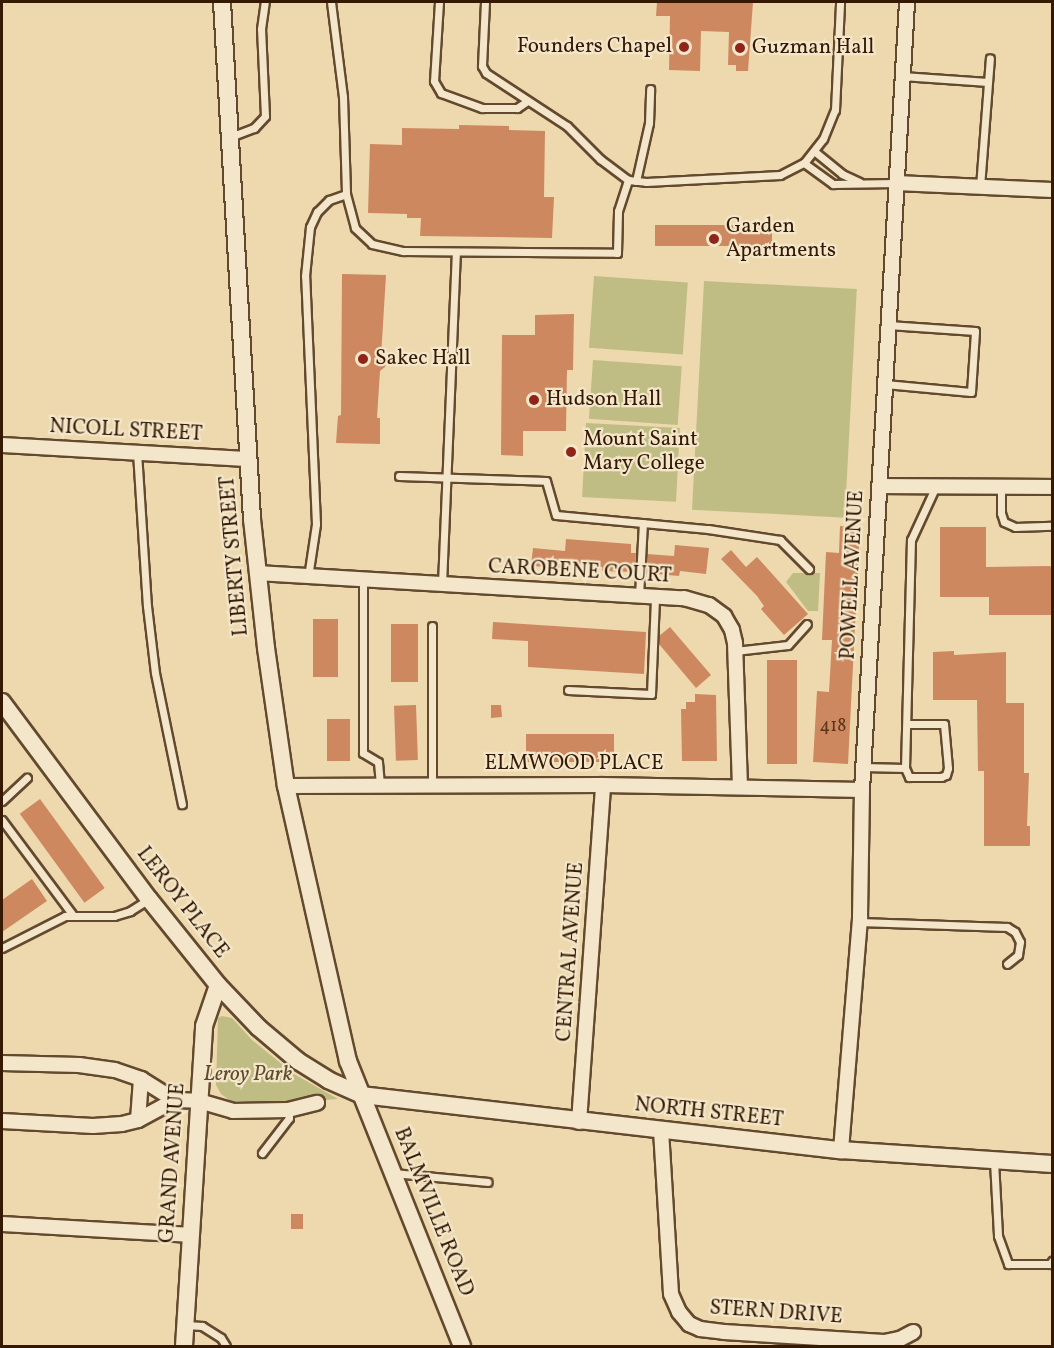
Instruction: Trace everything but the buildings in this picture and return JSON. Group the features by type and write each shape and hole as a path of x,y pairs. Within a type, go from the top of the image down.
{"street":[{"name":"LIBERTY STREET","path":"222,2 248,459 257,573 286,786 339,1027 362,1095"},
{"name":"POWELL AVENUE","path":"841,1150 859,922 863,767 907,2"},
{"path":"896,183 1053,190"},
{"name":"NICOLL STREET","path":"2,445 248,459"},
{"path":"879,486 1053,487"},
{"name":"CAROBENE COURT","path":"257,573 442,586 684,598 709,605 724,616 732,630 735,651 740,787"},
{"name":"LEROY PLACE","path":"2,702 149,899 218,985 259,1028 298,1061 328,1080 362,1095"},
{"name":"ELMWOOD PLACE","path":"286,786 603,785 862,790"},
{"name":"CENTRAL AVENUE","path":"579,1122 603,785"},
{"name":"GRAND AVENUE","path":"184,1347 204,1026 218,985"},
{"path":"2,1063 79,1065 115,1070 141,1079 176,1100 198,1101 233,1111 288,1110 317,1103"},
{"path":"138,1120 141,1079"},
{"name":"NORTH STREET","path":"362,1095 579,1122 841,1150 1053,1164"},
{"name":"BALMVILLE ROAD","path":"362,1095 462,1347"},
{"path":"2,1121 93,1126 138,1120 176,1100"},
{"name":"STERN DRIVE","path":"661,1131 671,1294 678,1312 689,1324 699,1329 724,1332 884,1342 900,1339 913,1332"},
{"path":"2,1224 190,1235"}],"lane":[{"path":"229,138 254,128 265,116 261,29 266,2"},
{"path":"331,2 343,97 346,194 355,228 372,244 403,251 617,253 618,211 632,180 649,123 650,89"},
{"path":"439,2 434,81 441,93 482,108 517,108 526,102"},
{"path":"485,2 482,66 486,73 526,102 567,126 600,159 632,180 780,175 804,163 823,139 835,111 840,2"},
{"path":"980,186 990,58"},
{"path":"902,76 988,82"},
{"path":"814,151 842,174 859,182"},
{"path":"804,163 833,184 896,183"},
{"path":"309,577 316,524 305,276 310,227 317,212 329,200 346,194"},
{"path":"442,586 456,252"},
{"path":"885,384 971,392 975,331 888,325"},
{"path":"137,452 147,606 154,662 182,804"},
{"path":"399,476 546,481 556,515 708,529 780,540 809,569"},
{"path":"907,724 944,724 948,768 946,775 909,777 905,768 911,540 935,488"},
{"path":"1001,488 1001,513 1004,522 1015,527 1053,526"},
{"path":"639,596 643,523"},
{"path":"363,580 363,753 378,762 380,786"},
{"path":"568,690 651,694 655,597"},
{"path":"735,651 788,645 807,624"},
{"path":"432,626 432,786"},
{"path":"863,767 905,768"},
{"path":"2,801 3,797 27,778"},
{"path":"2,819 72,914"},
{"path":"2,948 72,914 114,916 130,911 149,899"},
{"path":"859,922 1007,927 1015,932 1020,942 1018,955 1007,964"},
{"path":"262,1153 289,1118 288,1110"},
{"path":"994,1160 998,1236 1008,1264 1050,1264 1053,1261"},
{"path":"394,1173 488,1182"},
{"path":"186,1325 202,1326 221,1338 226,1347"}],"green space":[{"path":"594,276 688,283 683,354 589,348"},
{"path":"704,281 857,289 845,518 692,510"},
{"path":"593,360 682,366 678,425 589,419"},
{"path":"586,423 680,428 676,502 582,497"},
{"path":"793,573 820,573 818,611 808,611 786,582"},
{"name":"Leroy Park","path":"222,1016 232,1018 252,1040 294,1074 338,1099 248,1106 232,1102 221,1094 216,1085 218,1018"}],"place":[{"name":"Founders Chapel","path":"684,47"},
{"name":"Guzman Hall","path":"740,48"},
{"name":"Garden Apartments","path":"714,239"},
{"name":"Sakec Hall","path":"363,359"},
{"name":"Hudson Hall","path":"534,400"},
{"name":"Mount Saint Mary College","path":"571,452"}]}
